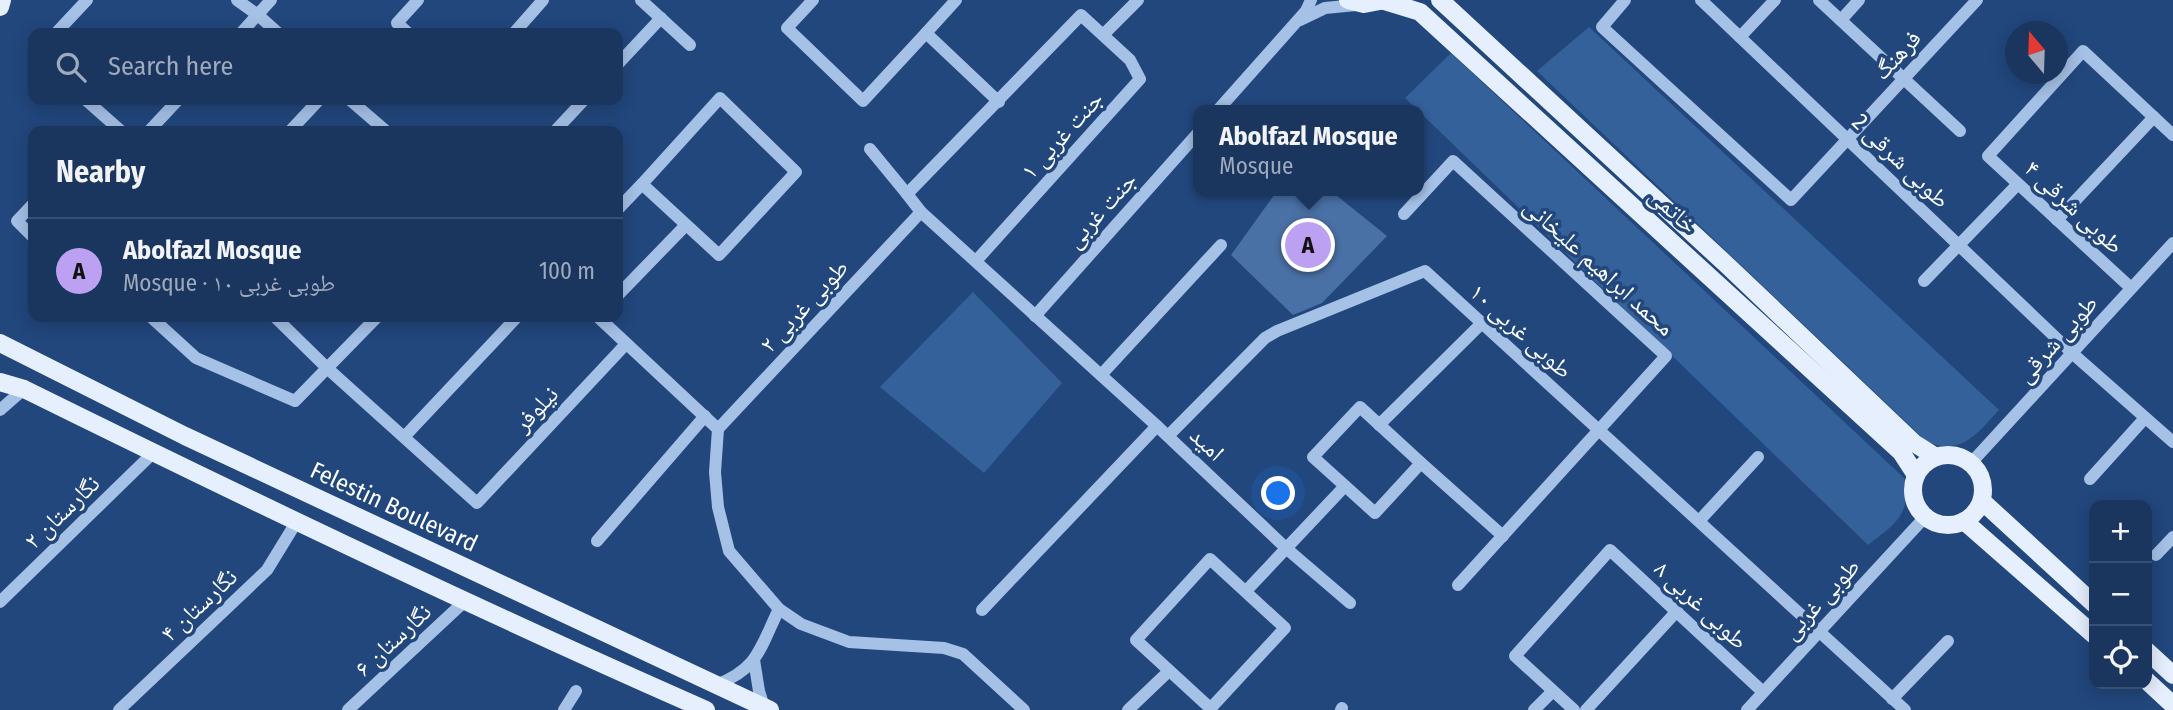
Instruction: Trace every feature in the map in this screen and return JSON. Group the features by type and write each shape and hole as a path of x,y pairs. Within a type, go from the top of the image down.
{"main road":[{"path":"0,7 2,0"},
{"path":"1356,2 1385,0"},
{"name":"خاتمی","path":"1385,0 1420,12 1901,452 1916,475"},
{"name":"خاتمی","path":"1440,0 1728,266 1913,443 1936,457"},
{"name":"Felestin Boulevard","path":"0,342 185,436 767,709"},
{"path":"0,382 23,389 297,521 706,710"},
{"path":"1954,455 1971,463 1982,480 1982,501 1972,516 1964,522 1944,525 1925,517 1917,508 1913,497 1916,475 1921,467 1936,457 1954,455"},
{"path":"1982,501 2089,599"},
{"path":"1964,522 1987,539 2089,631"},
{"path":"2152,656 2173,675"},
{"path":"2152,686 2173,705"}],"street":[{"path":"61,28 87,0"},
{"path":"237,0 272,28"},
{"path":"246,28 271,0"},
{"path":"402,28 397,23 418,0"},
{"path":"518,28 543,0"},
{"path":"641,0 690,45"},
{"path":"813,0 787,28 863,101 956,0"},
{"path":"907,194 1081,15 1104,34 1138,0"},
{"path":"1222,105 1306,11 1311,0"},
{"name":"فرهنگ","path":"1625,0 1602,27 1791,200 1977,0"},
{"name":"طوبی شرقی 2","path":"1701,0 2072,353 2173,442"},
{"path":"1740,37 1775,0"},
{"path":"1819,0 1960,131"},
{"path":"1841,20 1859,0"},
{"path":"1297,21 1325,8 1356,2"},
{"path":"623,59 661,18"},
{"path":"926,33 999,102"},
{"name":"جنت غربی ۱","path":"976,261 1140,79 1130,60 1104,34"},
{"name":"طوبی شرقی ۴","path":"2132,288 1988,156 2083,51 2154,117"},
{"path":"623,204 720,98 796,172 719,255 642,184"},
{"path":"92,105 115,126"},
{"path":"154,126 173,105"},
{"path":"295,126 314,105"},
{"path":"356,105 381,126"},
{"path":"363,110 368,105"},
{"path":"560,126 579,105"},
{"path":"2057,220 2154,117 2173,135"},
{"name":"جنت غربی","path":"1035,316 1193,139"},
{"name":"امید","path":"870,149 920,212 1168,436 1287,549 1350,603"},
{"name":"محمد ابراهیم علیخانی","path":"1424,192 1453,161 1666,356 1458,585"},
{"path":"1924,281 2018,184"},
{"name":"محمد ابراهیم علیخانی","path":"1404,214 1421,196"},
{"path":"28,209 17,221 28,232"},
{"name":"طوبی غربی ۲","path":"718,429 920,212"},
{"path":"623,290 686,225"},
{"name":"طوبی شرقی","path":"1971,463 2173,243"},
{"path":"1101,375 1221,244"},
{"name":"طوبی غربی ۱۰","path":"1168,436 1265,338 1425,271 1905,710"},
{"path":"156,322 196,358 295,401 372,322"},
{"path":"280,322 327,368 405,436 512,322"},
{"path":"603,322 718,429 715,472 717,495 729,551 779,609 801,624 849,642 944,648 963,654 1024,710"},
{"path":"1379,425 1482,323"},
{"name":"نیلوفر","path":"405,436 477,503 626,344"},
{"path":"0,410 23,389"},
{"path":"1421,463 1375,513 1313,457 1360,407 1503,536"},
{"path":"597,541 705,416"},
{"path":"2090,479 2145,418"},
{"path":"982,610 1157,426"},
{"name":"نگارستان ۲","path":"0,603 153,453"},
{"path":"1699,521 1758,457"},
{"path":"1246,592 1345,486"},
{"name":"طوبی غربی","path":"1747,710 1925,517"},
{"name":"نگارستان ۴","path":"119,710 267,570 297,521"},
{"path":"2157,555 2173,537"},
{"name":"طوبی غربی ۸","path":"1553,691 1515,656 1610,550 1763,692"},
{"path":"1210,559 1246,592 1285,628 1210,709 1136,640 1210,559"},
{"name":"نگارستان ۶","path":"348,710 466,600"},
{"path":"716,685 742,673 754,660 779,609"},
{"path":"1586,710 1677,611"},
{"path":"1892,699 1948,642"},
{"path":"754,660 759,691 767,709"},
{"path":"1128,710 1169,671"},
{"path":"564,710 576,691"},
{"path":"1534,710 1553,691 1574,710"}],"shaded area":[{"path":"1589,27 1999,410 1984,427 1960,444 1940,446 1927,442 1537,71"},
{"path":"1451,53 1904,478 1905,502 1893,525 1868,545 1424,116 1424,105 1412,105 1405,98"},
{"path":"973,292 1062,383 984,473 880,387"}],"building":[{"path":"1273,196 1337,196 1387,236 1322,303 1293,315 1231,255"}],"place":[{"name":"Abolfazl Mosque","path":"1308,245"}]}
